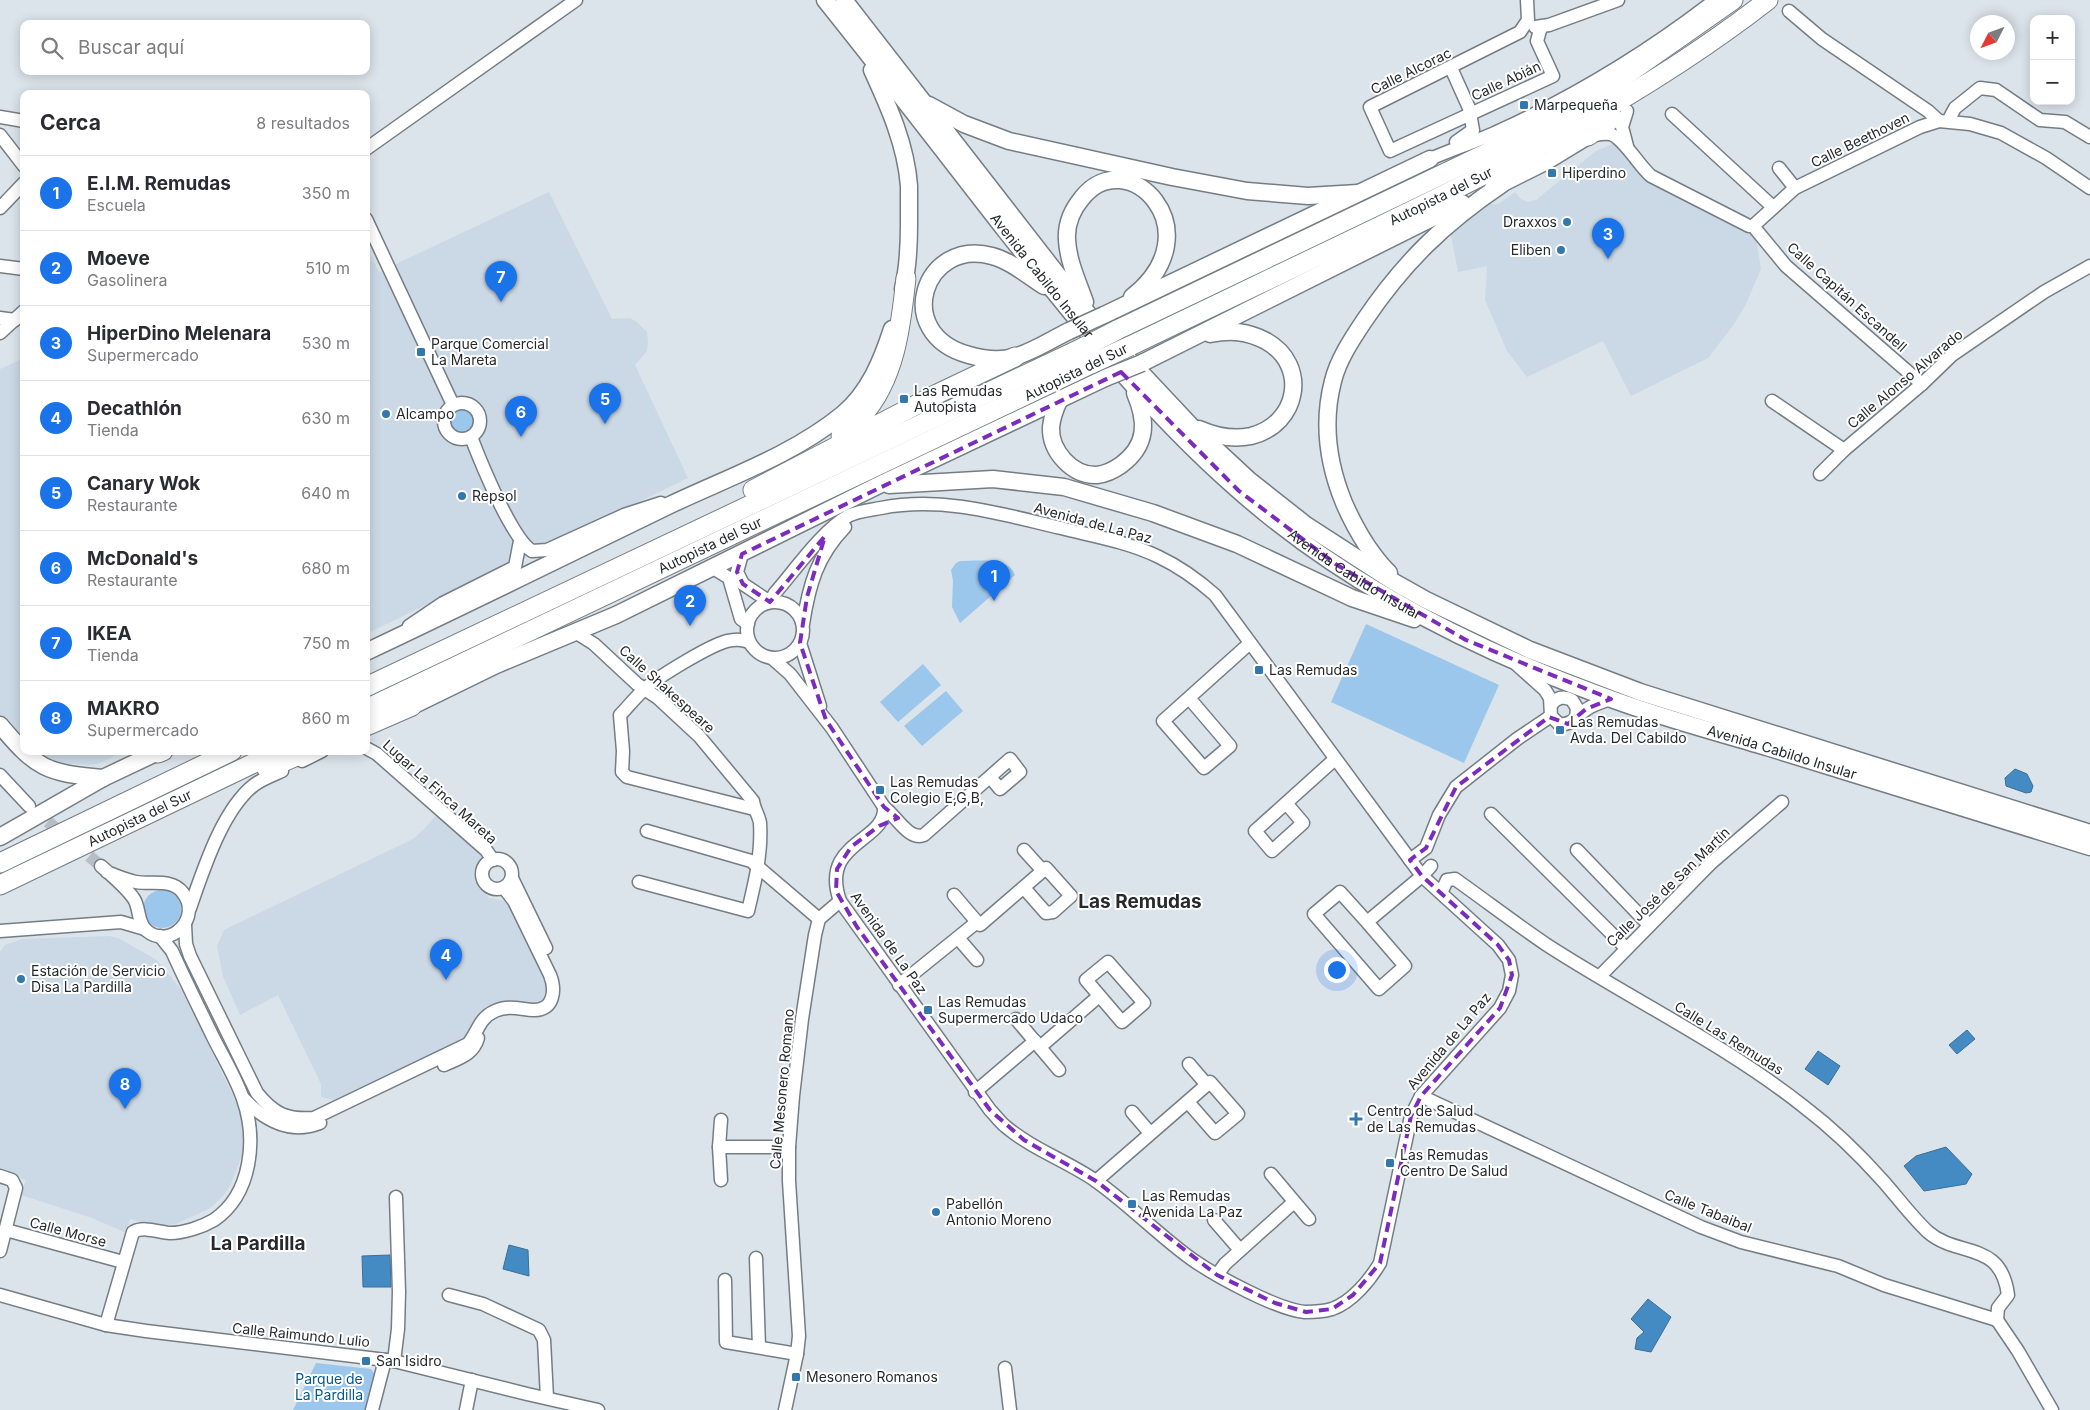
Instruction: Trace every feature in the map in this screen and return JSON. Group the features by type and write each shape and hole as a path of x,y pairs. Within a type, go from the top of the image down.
{"highway":[{"name":"Autopista del Sur","path":"370,685 1082,348 1109,321 1487,152 1613,84 1733,0"},
{"name":"Autopista del Sur","path":"370,707 1492,172 1622,100 1743,19 1768,0"},
{"path":"1588,136 1710,56 1743,19"},
{"path":"740,497 837,440 862,417 882,387 892,360 902,313 906,278"},
{"path":"533,608 624,554 740,497 937,394 1014,357"},
{"path":"370,725 412,706"},
{"name":"Autopista del Sur","path":"0,863 224,755"},
{"name":"Autopista del Sur","path":"0,885 271,755"},
{"path":"140,818 241,782 299,755"}],"main road":[{"name":"Avenida Cabildo Insular","path":"824,0 1056,295 1131,384 1194,450 1239,491 1337,565 1436,625 1513,661 1610,699 2090,847"},
{"name":"Avenida Cabildo Insular","path":"844,0 924,102 1109,321 1192,427 1248,480 1306,524 1394,582 1426,600 1530,650 1640,692 2090,833"},
{"path":"373,648 680,500 792,449 845,412 862,395 882,359 906,278 909,237 909,185 902,146 894,120 858,41"},
{"path":"924,102 964,124 986,134 1009,141 1172,177 1247,191 1308,196 1358,193"},
{"path":"412,706 496,665 616,615 879,485 1106,378 1142,363 1502,184 1547,161 1588,136"},
{"path":"1056,295 1011,265 991,256 974,254 952,258 944,263 930,279 924,298 924,315 928,328 939,341 962,353 981,358 1014,357 1069,331 1109,321 1358,193 1430,159"},
{"path":"1109,180 1132,183 1144,190 1155,200 1164,219 1168,239 1166,250 1155,272 1109,321 1086,305 1074,270 1067,241 1067,228 1076,205 1083,196 1099,183 1109,180"},
{"path":"1426,600 1395,579 1384,568 1357,531 1338,488 1328,448 1327,413 1333,381 1344,354 1358,329 1380,298 1408,263 1452,220 1502,184"},
{"path":"1192,427 1211,435 1226,437 1240,437 1260,432 1272,426 1283,416 1292,398 1294,387 1293,374 1283,354 1258,336 1244,331 1196,336"},
{"path":"1059,401 1051,426 1055,447 1061,457 1076,470 1098,475 1110,472 1125,462 1138,448 1142,438 1143,416 1131,384"},
{"path":"879,485 993,479 1064,487 1154,513 1237,544 1372,606 1436,625"},
{"path":"0,725 20,748"},
{"path":"26,755 47,769 71,775 103,778"},
{"path":"0,837 103,778 153,755"}],"street":[{"path":"370,146 576,0"},
{"path":"1527,0 1528,20 1532,26 1541,27 1618,0"},
{"path":"1430,159 1500,130 1565,98 1644,51 1715,0"},
{"path":"1789,11 1822,39 1943,121 1970,124 2001,133 2046,158 2090,188"},
{"name":"Calle Alcorac","path":"1471,114 1390,151 1370,107 1520,32 1528,20"},
{"path":"1520,32 1532,36 1537,41 1541,27"},
{"name":"Calle Abián","path":"1471,114 1553,76 1537,41"},
{"path":"1430,159 1439,151 1462,139 1473,130 1471,114 1451,68"},
{"path":"1943,121 1980,88 1996,90 2040,120 2066,122 2090,137"},
{"name":"Calle Capitán Escandell","path":"1626,111 1622,127 1630,153"},
{"path":"1672,114 1773,207"},
{"path":"0,117 20,121"},
{"name":"Calle Beethoven","path":"1753,226 1795,188 1920,128 1943,121"},
{"name":"Calle Capitán Escandell","path":"1588,136 1609,134 1619,138 1642,168 1651,176 1749,226 1753,226 1786,266 1922,384"},
{"path":"0,135 20,161"},
{"path":"1780,168 1795,188"},
{"path":"0,208 20,187"},
{"path":"370,227 454,405"},
{"path":"0,266 20,268"},
{"name":"Calle Alonso Alvarado","path":"1820,474 1844,450 1922,384 1952,355 2044,292 2090,266"},
{"path":"0,318 19,316"},
{"path":"0,333 19,316"},
{"path":"1772,400 1844,450"},
{"path":"464,402 478,411 481,421 480,426 470,438 454,437 446,430 444,424 446,413 454,405 464,402"},
{"path":"470,438 520,541 532,551 547,550 624,515 655,504 680,500"},
{"name":"Avenida de La Paz","path":"770,602 775,593 829,532 848,516 873,509 904,504 953,505 1120,542 1159,556 1195,578 1215,595 1410,860 1426,871 1442,893 1498,945 1510,960 1512,975 1509,991 1500,1008 1421,1096 1411,1116 1380,1263 1370,1280 1353,1295 1332,1309 1306,1312 1275,1303 1217,1275 1192,1260 1096,1181 1073,1166 1024,1140 1005,1126 976,1092 840,901 836,891 837,869 843,857 851,847 879,826"},
{"name":"Avenida de La Paz","path":"803,624 807,597 818,563 831,544 851,521 873,509"},
{"path":"373,648 443,603 515,567 520,541"},
{"path":"742,554 737,572 743,584 770,602 787,605 800,616 803,624 803,634 800,643 789,655 773,658 759,654 750,642 747,633 748,624 756,610 770,602"},
{"path":"713,568 729,578 741,619 748,624"},
{"name":"Calle Shakespeare","path":"575,632 594,644 637,684 658,698 699,736 753,801 754,809 760,821 758,867 748,911 638,882"},
{"path":"750,642 743,639 727,641 692,659 645,688 620,715 623,751 622,772 627,777 754,809"},
{"path":"800,643 826,720"},
{"path":"1189,698 1230,746 1204,768 1163,720 1250,643"},
{"path":"773,658 790,674 826,720 884,807 910,835 918,838 924,835 990,777"},
{"path":"1513,661 1545,690 1550,698 1551,710 1559,724 1571,723 1596,704 1610,699"},
{"path":"1367,922 1426,871 1426,848 1439,815 1456,788 1551,710 1558,698 1563,697 1572,700 1577,708 1576,718"},
{"name":"Lugar La Finca Mareta","path":"370,750 377,754 423,794 486,850 494,860"},
{"path":"314,755 256,784 237,802 222,828 200,879 185,924 186,944 190,956 257,1093 271,1108 284,1116 299,1119 314,1118 468,1044 481,1020 494,1011 513,1007 535,1010 542,1008 551,1001 554,986 514,901 508,883 512,873 508,864 504,861 494,860 484,869 484,882 492,888 508,883"},
{"path":"290,767 323,755"},
{"path":"1286,804 1335,759"},
{"path":"0,775 29,806"},
{"name":"Calle José de San Martín","path":"1600,976 1711,863 1782,802"},
{"path":"879,826 885,814 884,807"},
{"path":"1490,814 1626,948"},
{"path":"879,826 893,823 903,827"},
{"path":"647,831 751,861 819,919 840,901"},
{"path":"1410,860 1426,848"},
{"path":"1024,850 1043,871"},
{"path":"1577,850 1649,925"},
{"path":"954,895 980,925 1046,868 1071,896 1053,912 1046,913 1024,888"},
{"path":"144,929 132,897 104,869 138,883 174,885 185,895 190,908"},
{"name":"Calle Las Remudas","path":"1426,871 1447,880 1455,879 1547,945 1755,1069 1832,1130 1882,1180 1928,1232 1942,1241 1978,1252 1992,1261 2006,1282 2008,1295 1998,1308 1997,1320"},
{"path":"1442,893 1447,880"},
{"path":"243,1098 261,1115 281,1125 300,1128 318,1124 470,1053 476,1046 484,1023 496,1014 513,1011 542,1016 554,1010 561,995 560,977 508,883"},
{"path":"1340,892 1367,922 1405,966 1379,989 1314,914 1340,892"},
{"name":"Calle Mesonero Romano","path":"785,1410 799,1336 788,1147 802,1019 819,919"},
{"path":"0,931 121,922 160,936 174,934 185,924"},
{"path":"899,985 977,922"},
{"path":"106,1325 133,1232 138,1229 172,1233 194,1229 214,1220 232,1204 241,1188 251,1150 250,1126 243,1098 172,951 160,936"},
{"path":"958,938 977,960"},
{"path":"1108,962 1144,1003 1122,1022 1099,996 1086,980 1108,962"},
{"path":"976,1092 1099,996"},
{"path":"1016,1020 1060,1070"},
{"path":"1189,1064 1206,1085"},
{"path":"1096,1181 1210,1082 1238,1114 1215,1133 1188,1102"},
{"name":"Calle Tabaibal","path":"1421,1096 1701,1227 1741,1242 1838,1266 1884,1285 1997,1320"},
{"path":"1132,1112 1150,1133"},
{"path":"721,1120 719,1147 721,1180"},
{"path":"719,1147 788,1147"},
{"path":"1271,1174 1309,1219"},
{"path":"0,1176 12,1180 16,1188 0,1251"},
{"path":"372,1410 390,1360 398,1329 399,1292 396,1196"},
{"path":"1217,1275 1225,1264 1294,1202"},
{"path":"1214,1220 1240,1250"},
{"name":"Calle Morse","path":"6,1230 123,1262"},
{"path":"756,1258 759,1347"},
{"path":"724,1280 726,1342 797,1354"},
{"name":"Calle Raimundo Lulio","path":"0,1295 106,1325 256,1346 390,1360 547,1398 564,1406 598,1410"},
{"path":"450,1295 483,1304 539,1330 544,1340 547,1398"},
{"path":"1997,1320 2018,1351 2052,1410"},
{"path":"1005,1368 1010,1410"},
{"path":"466,1410 472,1380"}],"highlighted area":[{"path":"1121,372 1239,491 1337,565 1466,640 1611,699 1586,709 1568,724 1549,717 1456,787 1426,848 1410,860 1422,876 1498,945 1509,960 1512,975 1500,1008 1421,1096 1411,1116 1380,1263 1353,1295 1332,1309 1306,1312 1275,1303 1217,1275 1096,1181 1024,1140 990,1110 857,927 836,891 837,869 851,847 879,826 898,818 884,807 826,720 800,643 807,597 825,536 770,602 743,584 737,572 742,554"}],"shaded area":[{"path":"1615,143 1629,156 1750,232 1756,239 1761,269 1745,306 1732,327 1708,358 1631,396 1603,341 1527,377 1507,351 1485,300 1487,266 1458,272 1451,235 1486,204 1498,204 1515,192 1521,199 1528,202 1536,200 1596,151"},
{"path":"549,192 612,319 630,318 647,332 647,351 635,365 688,478 370,632 370,253 379,272"},
{"path":"20,360 20,740 0,716 0,369"},
{"path":"40,755 117,755 98,764 91,765 57,763"},
{"path":"2015,769 2027,774 2033,786 2031,792 2026,793 2006,786 2005,778"},
{"path":"438,813 486,856 475,869 479,884 489,898 505,901 509,904 548,986 542,1000 530,1006 510,1005 477,1017 472,1035 333,1100 321,1097 321,1084 278,995 240,1015 223,976 217,946 224,930 413,839"},
{"path":"109,936 118,938 157,960 182,991 242,1114 244,1150 231,1184 224,1195 209,1209 176,1224 156,1226 130,1219 126,1233 92,1218 21,1195 26,1180 0,1170 0,952 5,945 22,939"},
{"path":"1967,1030 1975,1039 1957,1054 1949,1045"},
{"path":"1818,1051 1840,1066 1828,1085 1805,1069"},
{"path":"1946,1147 1972,1174 1966,1184 1924,1191 1904,1166 1916,1156"},
{"path":"509,1245 528,1250 529,1276 503,1269"},
{"path":"390,1255 391,1287 363,1287 362,1256"},
{"path":"1648,1299 1671,1317 1651,1352 1635,1349 1637,1338 1644,1332 1631,1319"}],"green space":[{"path":"462,408 471,411 474,420 471,429 462,432 453,429 450,420 453,411"},
{"path":"983,560 999,562 1012,569 1015,575 960,623 952,607 953,581 951,570 960,561"},
{"path":"1366,624 1499,685 1464,763 1331,702"},
{"path":"923,664 941,685 898,722 880,702"},
{"path":"946,691 963,711 922,746 904,726"},
{"path":"162,890 175,896 181,909 175,922 162,928 149,922 143,909 149,896"},
{"name":"Parque de La Pardilla","path":"316,1363 371,1369 376,1376 367,1410 293,1410"}],"tunnel":[{"path":"34,810 101,866"}],"place":[{"name":"Marpequeña","path":"1524,105"},
{"name":"Hiperdino","path":"1552,173"},
{"name":"Draxxos","path":"1567,222"},
{"name":"Eliben","path":"1561,250"},
{"name":"HiperDino Melenara","path":"1608,259"},
{"name":"IKEA","path":"501,302"},
{"name":"Parque Comercial La Mareta","path":"421,352"},
{"name":"Las Remudas Autopista","path":"904,399"},
{"name":"Alcampo","path":"386,414"},
{"name":"Canary Wok","path":"605,424"},
{"name":"McDonald's","path":"521,437"},
{"name":"Repsol","path":"462,496"},
{"name":"E.I.M. Remudas","path":"994,601"},
{"name":"Moeve","path":"690,626"},
{"name":"Las Remudas","path":"1259,670"},
{"name":"Las Remudas Avda. Del Cabildo","path":"1560,730"},
{"name":"Las Remudas Colegio E,G,B,","path":"880,790"},
{"name":"Estación de Servicio Disa La Pardilla","path":"21,979"},
{"name":"Decathlón","path":"446,980"},
{"name":"Las Remudas Supermercado Udaco","path":"928,1010"},
{"name":"MAKRO","path":"125,1109"},
{"name":"Centro de Salud de Las Remudas","path":"1356,1119"},
{"name":"Las Remudas Centro De Salud","path":"1390,1163"},
{"name":"Las Remudas Avenida La Paz","path":"1132,1204"},
{"name":"Pabellón Antonio Moreno","path":"936,1212"},
{"name":"San Isidro","path":"366,1361"},
{"name":"Mesonero Romanos","path":"796,1377"}],"district":[{"name":"Las Remudas","path":"1140,901"},
{"name":"La Pardilla","path":"258,1243"}]}
